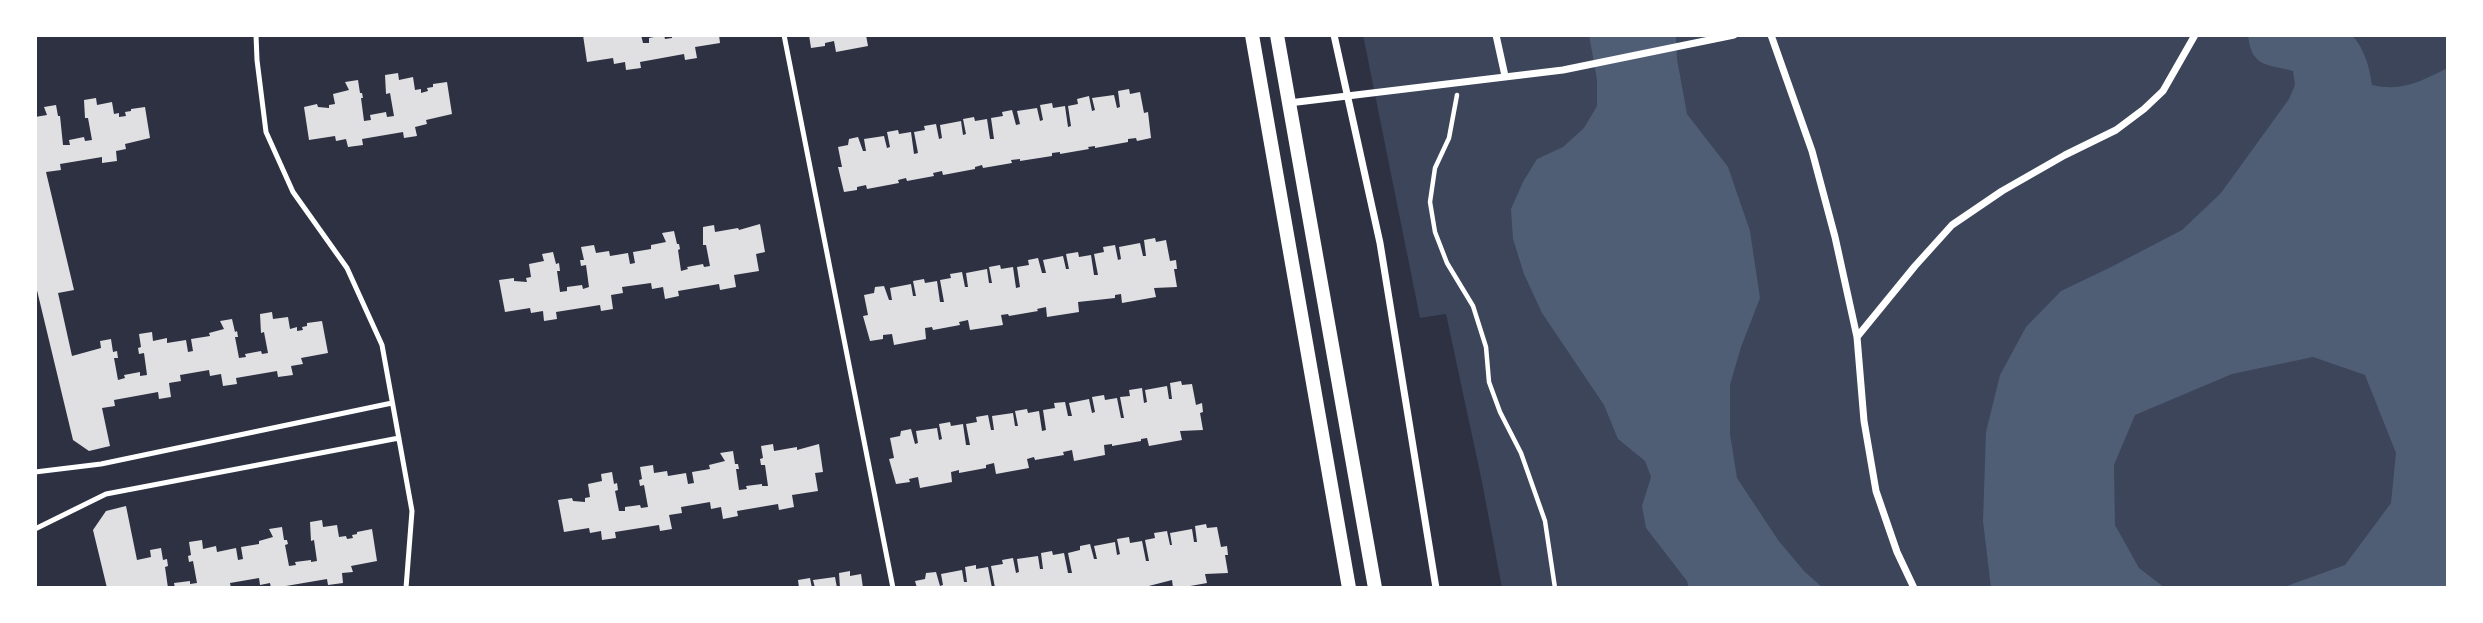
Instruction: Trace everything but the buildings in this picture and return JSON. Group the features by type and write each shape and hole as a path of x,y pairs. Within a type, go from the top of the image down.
{"main road":[{"path":"1252,35 1349,588"},
{"path":"1277,35 1375,588"}],"street":[{"path":"1334,35 1380,243 1436,588"},
{"path":"1496,35 1505,76"},
{"path":"1289,103 1563,69 1734,35"},
{"path":"1770,35 1812,151 1835,237 1857,337 1864,421 1876,491 1897,552 1914,588"},
{"path":"1857,337 1952,225 2002,191 2116,130 2144,109 2163,91 2195,35"}],"lane":[{"path":"257,35 257,60 266,132 293,192 347,268 382,345 412,512 406,588"},
{"path":"784,35 893,588"},
{"path":"35,472 101,464 392,403"},
{"path":"35,529 106,494 398,438"}],"path":[{"path":"1459,82 1448,138 1435,168 1430,202 1435,232 1447,263 1473,306 1486,346 1489,382 1500,412 1521,453 1545,521 1555,588"}],"shaded area":[{"path":"1363,35 2448,35 2448,588 1502,588 1446,314 1420,318"},
{"path":"1589,35 1676,35 1677,59 1687,114 1728,167 1750,231 1760,298 1730,385 1730,434 1737,478 1778,540 1804,571 1823,588 1689,588 1687,581 1646,528 1642,506 1651,477 1645,461 1618,439 1604,405 1542,313 1524,274 1513,239 1511,209 1537,159 1563,147 1584,128 1597,106 1597,80"},
{"path":"2248,35 2352,35 2366,58 2372,85 2383,87 2403,86 2448,68 2448,588 2281,588 2345,565 2391,503 2396,453 2365,375 2313,357 2232,374 2135,415 2114,465 2115,525 2139,568 2165,588 1991,588 1983,521 1986,432 2000,375 2026,327 2061,291 2182,230 2221,193 2289,99 2295,85 2293,71 2256,59"}]}
